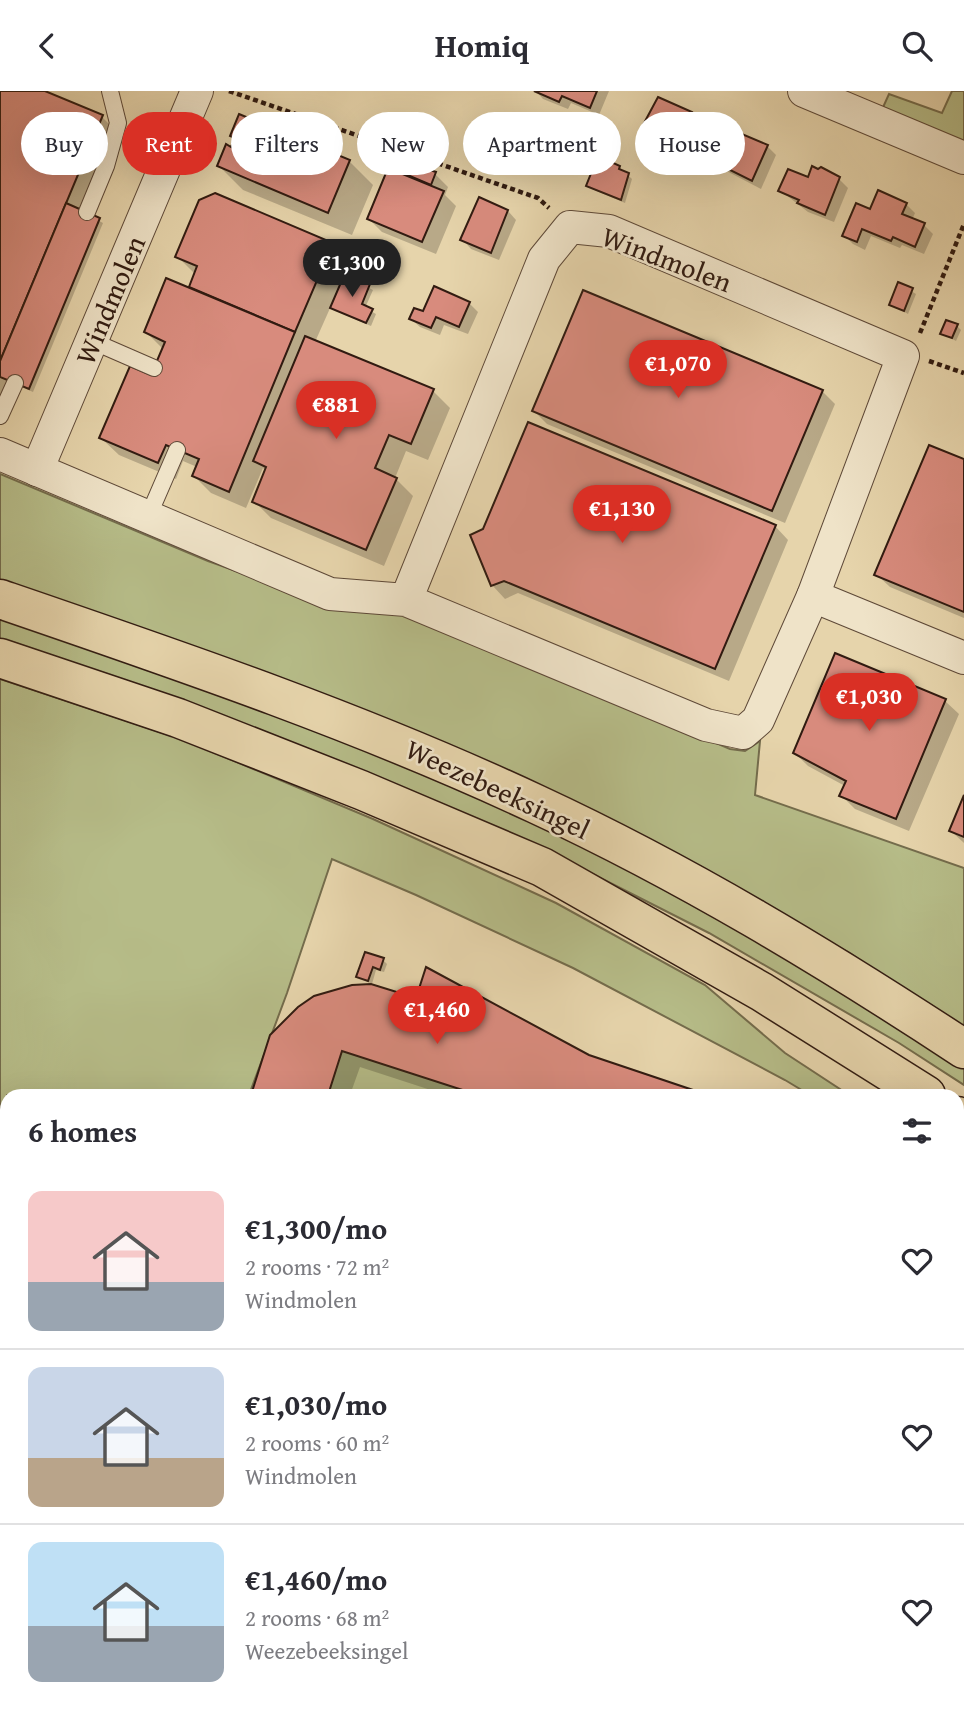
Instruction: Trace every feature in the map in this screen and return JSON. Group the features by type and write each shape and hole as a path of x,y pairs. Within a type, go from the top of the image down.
{"main road":[{"name":"Weezebeeksingel","path":"0,599 377,734 538,804 695,885 881,995 964,1049"},
{"name":"Weezebeeksingel","path":"0,658 178,718 361,790 541,867 762,992 916,1089"}],"street":[{"name":"Windmolen","path":"37,470 197,91"},
{"path":"804,91 964,157"},
{"name":"Windmolen","path":"406,600 544,259 570,227 609,231 903,356"},
{"path":"0,454 330,594 406,600 706,725 743,733 758,720 813,596 903,356"},
{"path":"813,596 964,658"}],"lane":[{"path":"87,212 106,166 118,123 110,91"},
{"path":"92,341 154,368"},
{"path":"0,416 15,383"},
{"path":"148,517 177,450"}],"path":[{"path":"229,91 538,198 570,227"},
{"path":"964,224 918,338 903,356 939,363 964,373"}],"green space":[{"path":"952,91 964,91 964,149 880,114 889,94 942,113"},
{"path":"0,474 208,561 331,605 417,615 730,749 745,751 760,741 755,795 964,868 964,1032 850,953 687,865 0,584"},
{"path":"0,612 336,734 669,884 964,1062 964,1085 899,1043 709,933 565,860 0,640"},
{"path":"0,679 184,740 373,819 556,903 705,985 785,1053 840,1089 800,1089 573,968 332,859 251,1089 0,1089"},
{"path":"362,998 646,1089 268,1089 284,1041"}],"building":[{"path":"0,91 45,91 96,112 21,112 21,175 78,175 0,361"},
{"path":"534,91 597,91 590,108 562,96 559,102"},
{"path":"658,97 692,112 650,112"},
{"path":"745,135 768,145 752,181 740,175 745,175"},
{"path":"226,144 231,147 231,172 217,166"},
{"path":"343,157 350,160 328,213 238,175 343,175"},
{"path":"812,166 818,169 821,167 840,177 825,215 778,191 788,169 808,177"},
{"path":"621,170 629,173 621,200 586,186 590,175 621,175"},
{"path":"385,175 405,175 444,191 422,242 367,219"},
{"path":"407,175 435,175 431,185"},
{"path":"878,190 907,203 902,214 925,223 915,247 893,237 891,241 862,229 857,242 842,236 856,203 870,209"},
{"path":"215,193 333,243 295,332 189,287 197,266 175,257 199,200"},
{"path":"479,197 508,210 491,253 460,240"},
{"path":"66,203 100,218 29,389 0,377 0,361"},
{"path":"345,273 370,284 362,304 373,309 366,323 330,308"},
{"path":"166,278 295,332 229,492 192,476 199,459 166,445 158,463 99,438 130,366 151,375 165,342 144,332"},
{"path":"898,282 913,288 904,311 889,305"},
{"path":"434,286 470,302 459,327 436,317 431,328 409,319 414,308 423,311"},
{"path":"583,290 823,390 772,511 532,411"},
{"path":"946,320 958,324 952,338 940,334"},
{"path":"305,336 434,389 411,444 389,435 375,468 397,478 366,550 252,502 266,467 253,461"},
{"path":"528,422 776,525 715,669 504,581 491,586 470,535 483,529"},
{"path":"929,445 964,459 964,612 874,575"},
{"path":"835,653 946,699 896,819 839,796 846,781 793,753"},
{"path":"964,795 964,837 949,831"},
{"path":"365,952 384,958 380,970 373,967 368,981 356,977"},
{"path":"426,967 589,1055 690,1089 459,1089 342,1051 330,1089 253,1089 270,1035 298,1007 314,996 352,985 371,984 416,998"}]}
